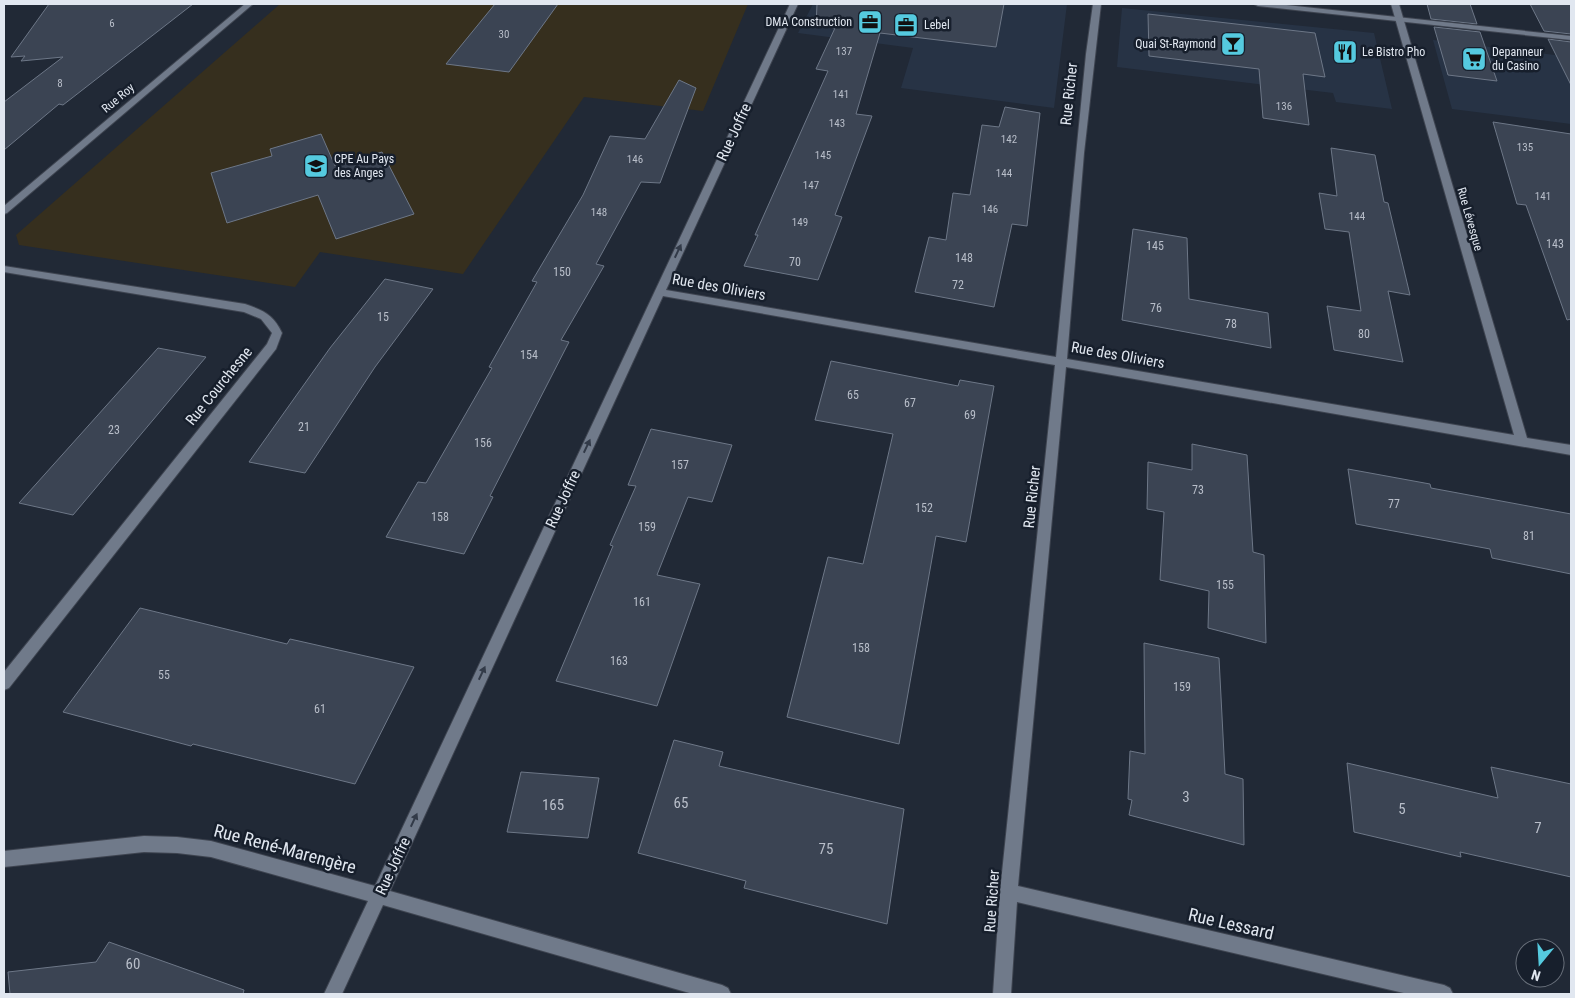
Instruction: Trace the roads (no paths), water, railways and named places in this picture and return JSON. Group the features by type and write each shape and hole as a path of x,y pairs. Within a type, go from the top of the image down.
{"street":[{"name":"Rue Roy","path":"4,211 249,4"},
{"name":"Rue Joffre","path":"333,994 794,4"},
{"name":"Rue Richer","path":"1002,994 1008,892 1062,360 1082,128 1097,4"},
{"path":"1258,4 1571,38"},
{"name":"Rue Lévesque","path":"1395,4 1522,442"},
{"name":"Rue Courchesne","path":"4,269 245,308 261,313 272,321 276,334 272,346 4,683"},
{"name":"Rue des Oliviers","path":"659,292 1062,360 1571,450"},
{"name":"Rue René-Marengère","path":"4,859 144,844 211,849 722,994"},
{"name":"Rue Lessard","path":"1008,892 1444,994"}],"place":[{"name":"DMA Construction","path":"870,22"},
{"name":"Lebel","path":"906,25"},
{"name":"Quai St-Raymond","path":"1233,44"},
{"name":"Le Bistro Pho","path":"1345,52"},
{"name":"Depanneur du Casino","path":"1474,59"},
{"name":"CPE Au Pays des Anges","path":"316,166"}]}
